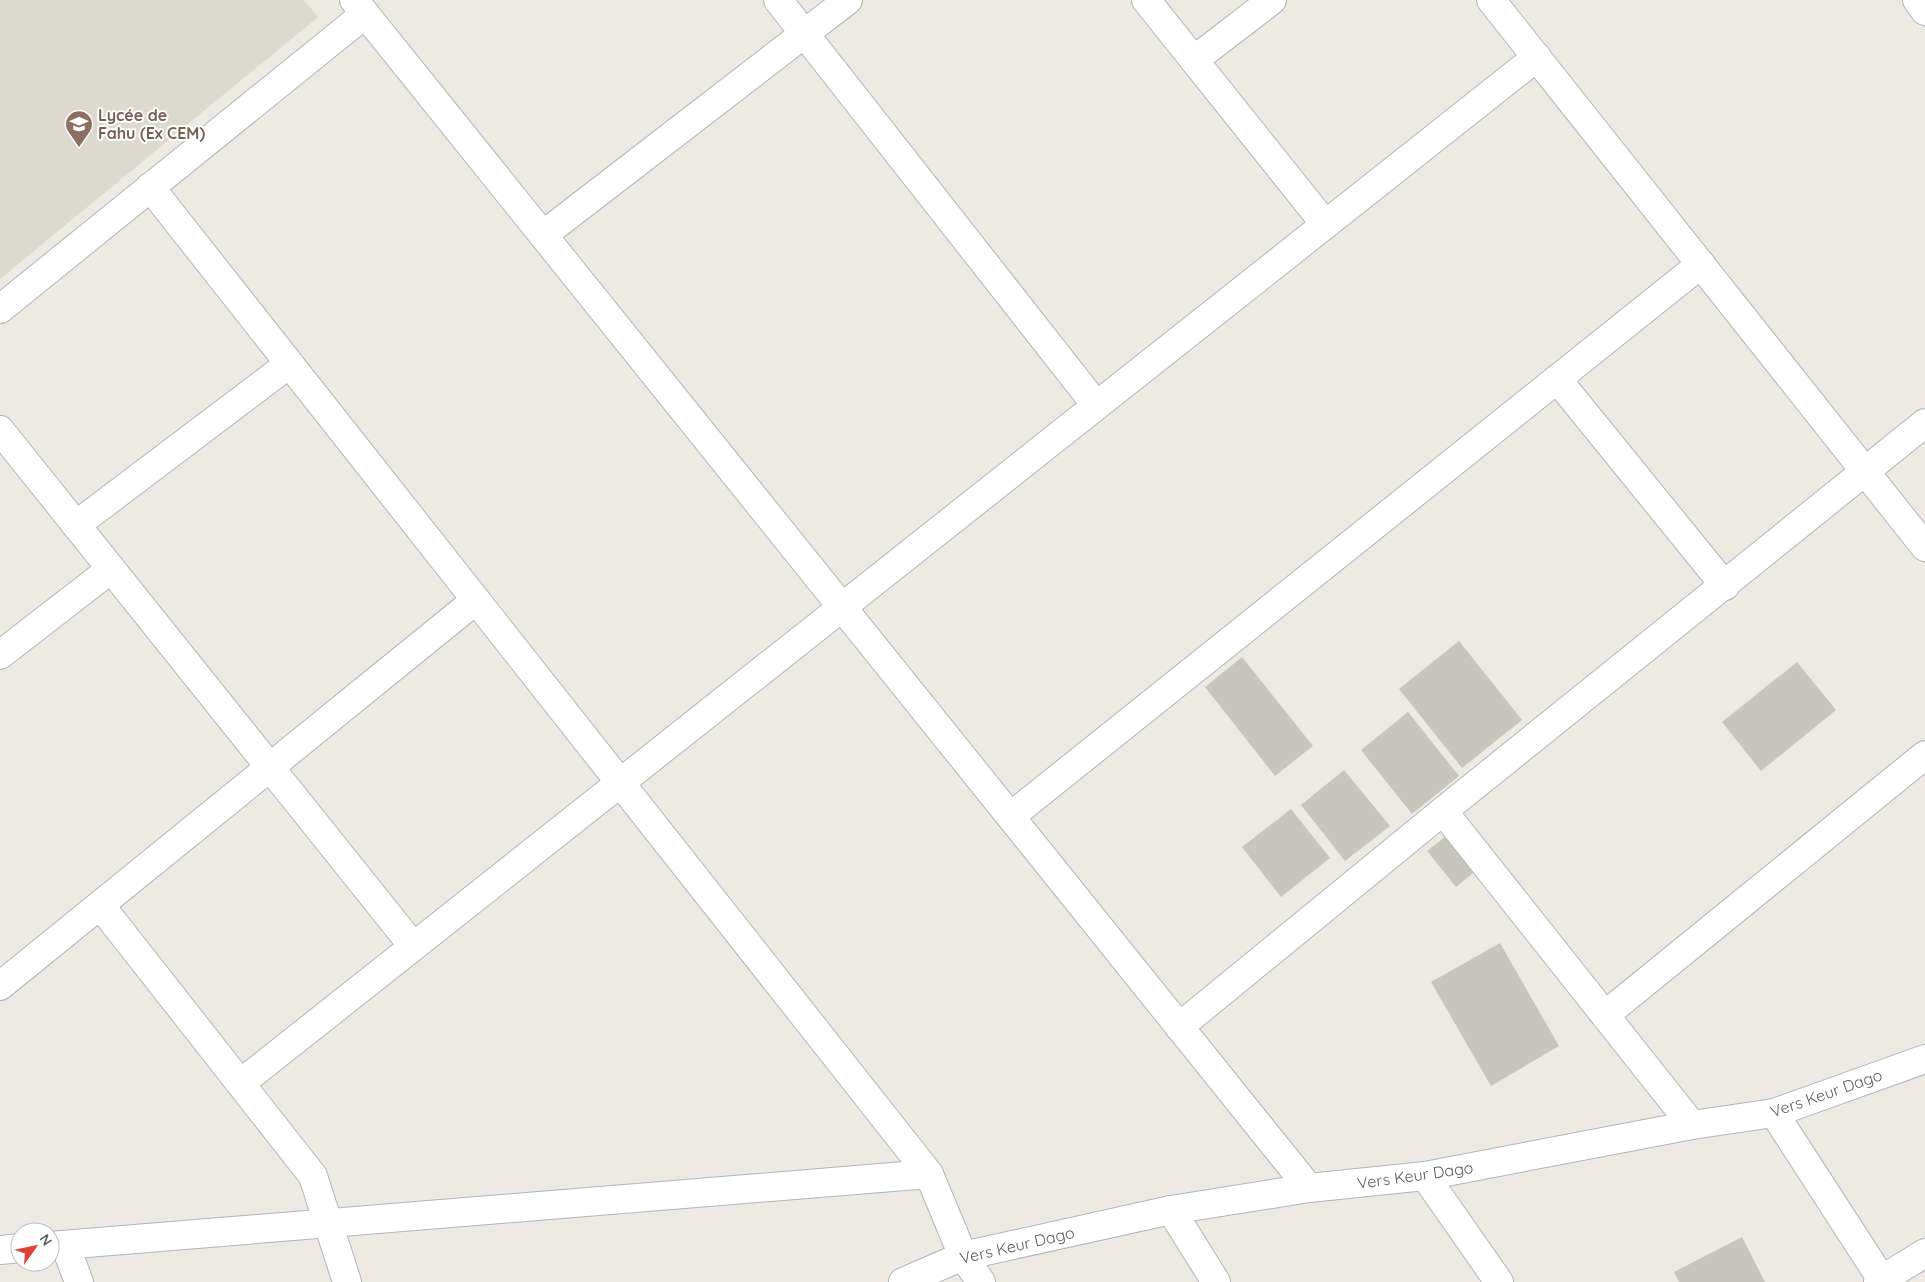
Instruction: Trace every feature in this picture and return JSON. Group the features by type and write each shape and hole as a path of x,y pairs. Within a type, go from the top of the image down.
{"street":[{"path":"778,0 1096,405"},
{"path":"543,235 848,0"},
{"path":"1146,0 1325,224"},
{"path":"1194,60 1272,0"},
{"path":"1492,0 1925,548"},
{"path":"1917,0 1925,11"},
{"path":"0,309 150,188 359,7 1309,1188"},
{"path":"240,1083 1537,57"},
{"path":"150,188 929,1174 964,1256 981,1282"},
{"path":"1011,816 1701,264"},
{"path":"76,525 289,364"},
{"path":"1557,380 1725,586"},
{"path":"1180,1027 1443,811 1725,586 1925,423"},
{"path":"0,430 413,946"},
{"path":"0,655 112,569"},
{"path":"0,986 476,600"},
{"path":"1605,1016 1925,755"},
{"path":"1443,811 1692,1125"},
{"path":"100,905 313,1176 330,1223 347,1282"},
{"name":"Vers Keur Dago","path":"903,1282 964,1256 1171,1210 1309,1188 1425,1176 1692,1125 1774,1112 1925,1059"},
{"path":"1774,1112 1880,1281 1925,1253"},
{"path":"60,1245 929,1174"},
{"path":"1425,1176 1499,1282"},
{"path":"1171,1210 1216,1282"},
{"path":"60,1250 79,1282"}],"shaded area":[{"name":"Lycée de Fahu (Ex CEM)","path":"0,0 304,0 318,17 0,279"}],"building":[{"path":"1459,641 1522,720 1462,768 1399,689"},
{"path":"1242,657 1313,746 1275,776 1205,687"},
{"path":"1797,662 1836,710 1761,771 1722,722"},
{"path":"1408,712 1459,776 1412,814 1361,750"},
{"path":"1344,770 1390,826 1345,861 1301,805"},
{"path":"1291,809 1330,858 1281,897 1242,847"},
{"path":"1451,832 1480,867 1456,887 1427,851"},
{"path":"1500,943 1559,1046 1491,1086 1431,982"},
{"path":"1742,1237 1765,1282 1679,1282 1674,1272"}],"place":[{"name":"Lycée de Fahu (Ex CEM)","path":"79,148"}]}
